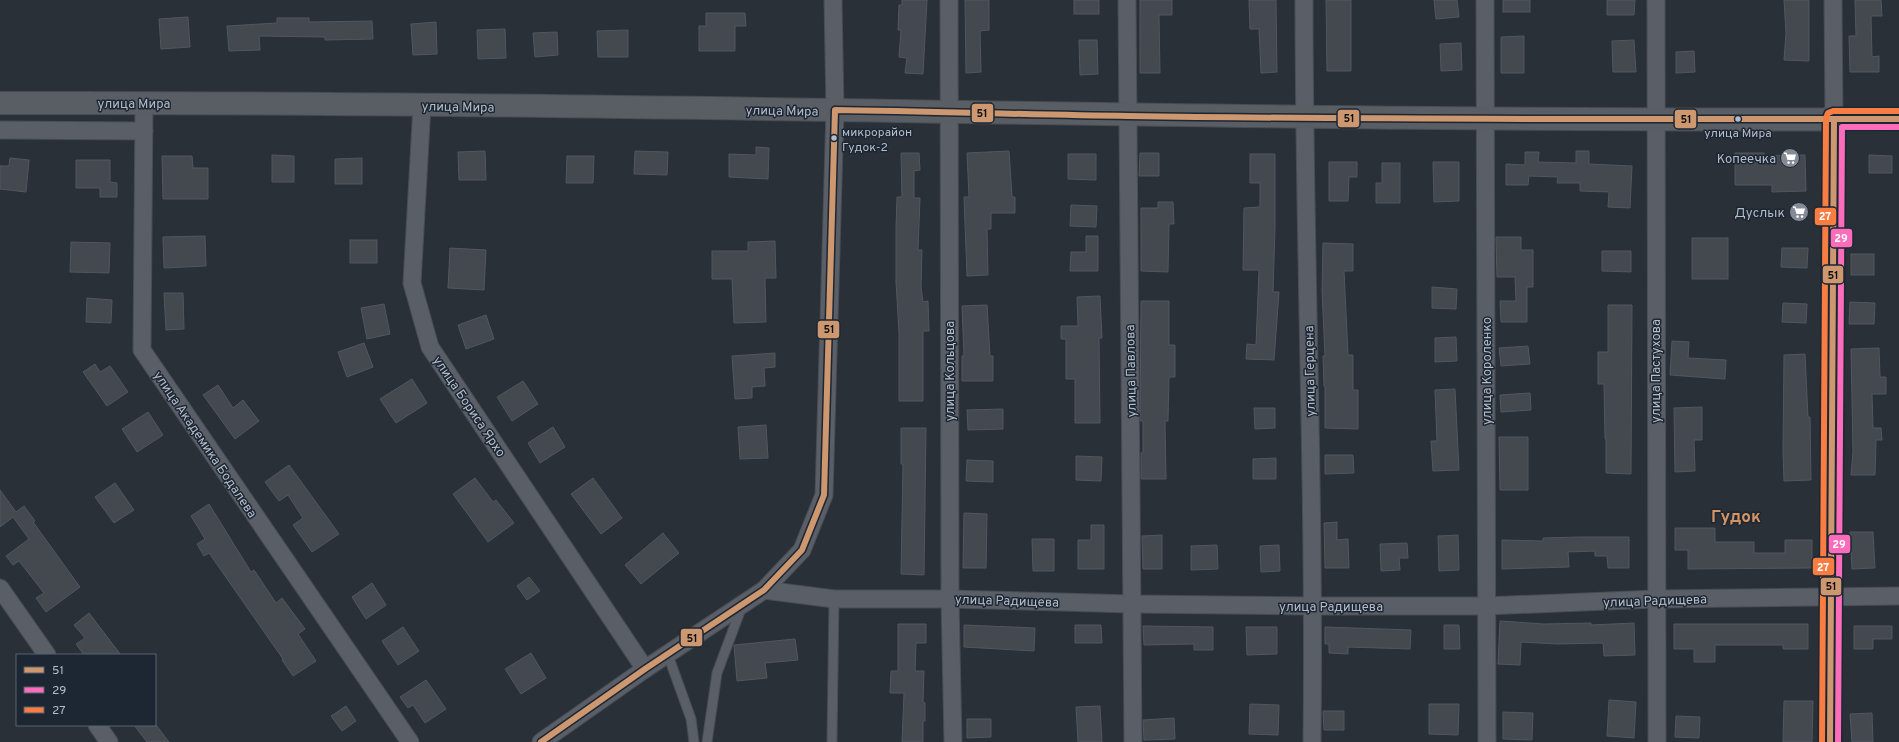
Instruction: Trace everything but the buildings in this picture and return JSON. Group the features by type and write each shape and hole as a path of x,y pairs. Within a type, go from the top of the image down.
{"main road":[{"name":"улица Мира","path":"0,103 949,110 1127,116 1485,119 1899,119"},
{"path":"1830,742 1834,119"}],"street":[{"path":"541,742 764,590 802,550 824,495 835,110 833,0"},
{"name":"улица Кольцова","path":"949,0 950,599 952,742"},
{"name":"улица Павлова","path":"1127,0 1133,742"},
{"name":"улица Герцена","path":"1304,0 1304,117 1313,606 1312,742"},
{"name":"улица Короленко","path":"1485,0 1487,742"},
{"name":"улица Пастухова","path":"1656,0 1657,742"},
{"path":"1833,0 1834,119"},
{"name":"улица Академика Бодалева","path":"144,103 142,350 410,742"},
{"name":"улица Бориса Ярхо","path":"422,105 412,283 430,347 646,669"},
{"path":"0,130 144,131"},
{"path":"0,588 46,654"},
{"name":"улица Радищева","path":"764,590 834,599 950,599 1132,604 1313,606 1486,606 1656,599 1899,596"},
{"path":"98,726 109,742"}],"lane":[{"path":"832,742 834,599"},
{"path":"707,742 717,673 743,604"},
{"path":"668,655 691,719 694,742"}],"transit line":[{"name":"51","path":"541,742 645,669 764,590 802,550 824,495 835,110 1322,118 1899,119"},
{"name":"27","path":"1822,742 1826,118 1828,113 1833,111 1899,111"},
{"name":"51","path":"1830,742 1834,119"},
{"name":"29","path":"1838,742 1842,127 1899,127"}],"place":[{"name":"улица Мира","path":"1738,119"},
{"name":"микрорайон Гудок-2","path":"834,138"},
{"name":"Копеечка","path":"1790,158"},
{"name":"Дуслык","path":"1799,212"}],"district":[{"name":"Гудок","path":"1736,516"}]}
